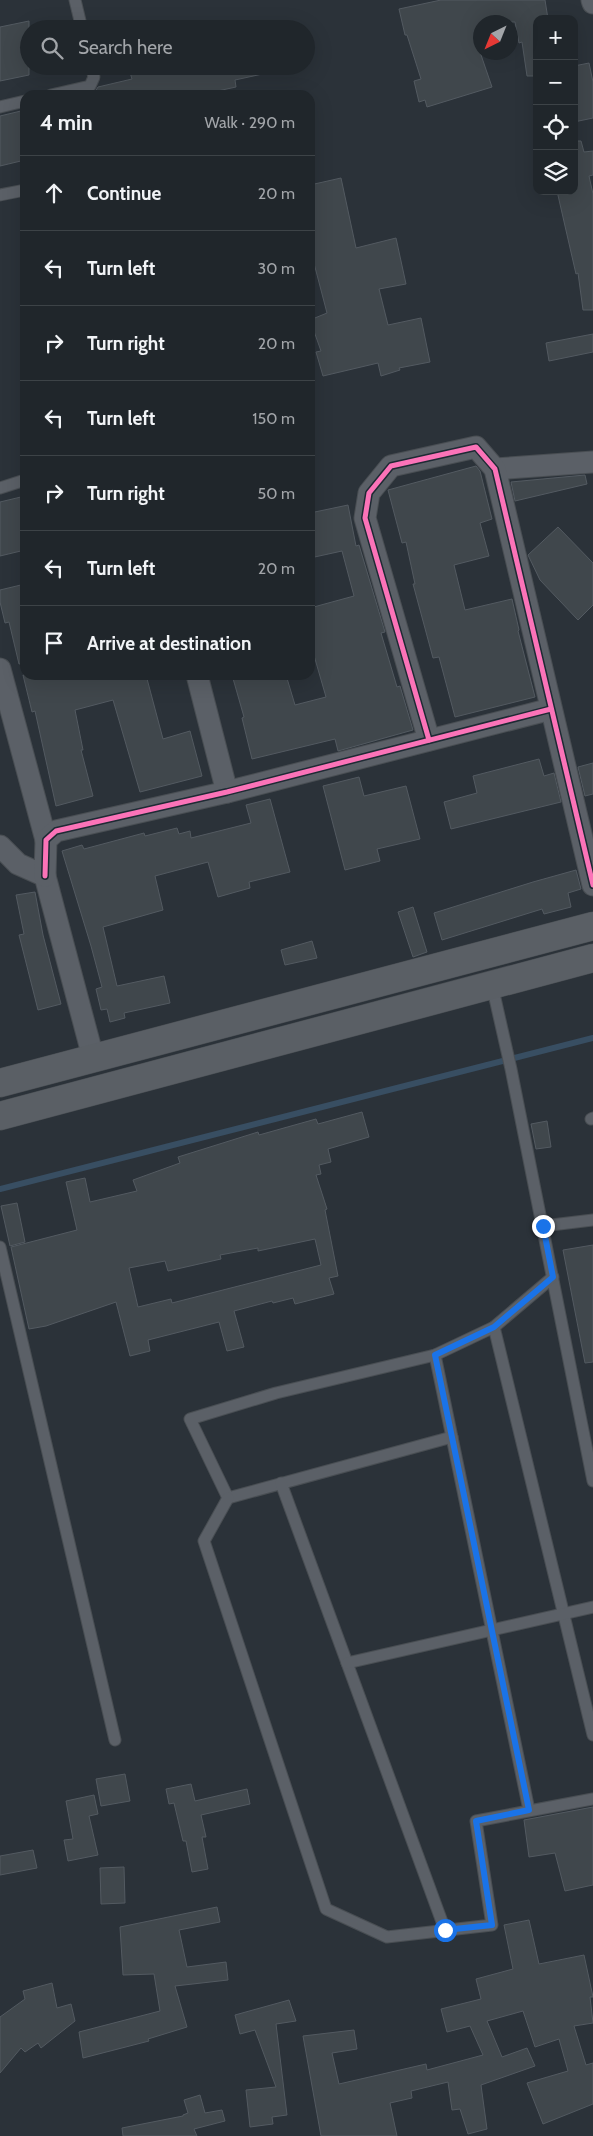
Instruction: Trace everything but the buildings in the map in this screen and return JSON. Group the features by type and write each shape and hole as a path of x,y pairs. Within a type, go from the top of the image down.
{"main road":[{"path":"0,1083 593,926"},
{"path":"0,1116 593,958"},
{"path":"429,970 437,1000"},
{"path":"329,996 337,1026"}],"street":[{"path":"429,740 365,518 369,493 391,466 476,447 495,469 593,885"},
{"path":"495,469 593,462"},
{"path":"0,669 46,840 46,876 93,1057"},
{"path":"198,680 227,792"},
{"path":"46,840 56,831 227,792 551,709"},
{"path":"0,846 18,864 46,876"}],"lane":[{"path":"75,0 80,20"},
{"path":"73,90 90,86 93,75"},
{"path":"0,107 20,102"},
{"path":"0,195 20,191"},
{"path":"0,488 20,482"},
{"path":"492,985 512,1069 593,1481"},
{"path":"543,1226 593,1220"},
{"path":"0,1247 115,1740"},
{"path":"228,1498 190,1419 276,1393 435,1355 494,1327 553,1277"},
{"path":"494,1327 593,1735"},
{"path":"435,1355 529,1810"},
{"path":"452,1437 228,1498 204,1541 326,1909 387,1937 492,1925 476,1821 593,1800"},
{"path":"281,1484 445,1930"},
{"path":"347,1663 593,1608"}],"waterway":[{"path":"0,1189 593,1038"}],"cycle path":[{"path":"429,740 365,518 369,493 391,466 476,447 495,469 593,885"},
{"path":"45,876 46,840 56,831 227,792 551,709"}],"route":[{"path":"445,1930 492,1925 476,1821 529,1810 435,1355 494,1327 553,1277 543,1226"}]}
